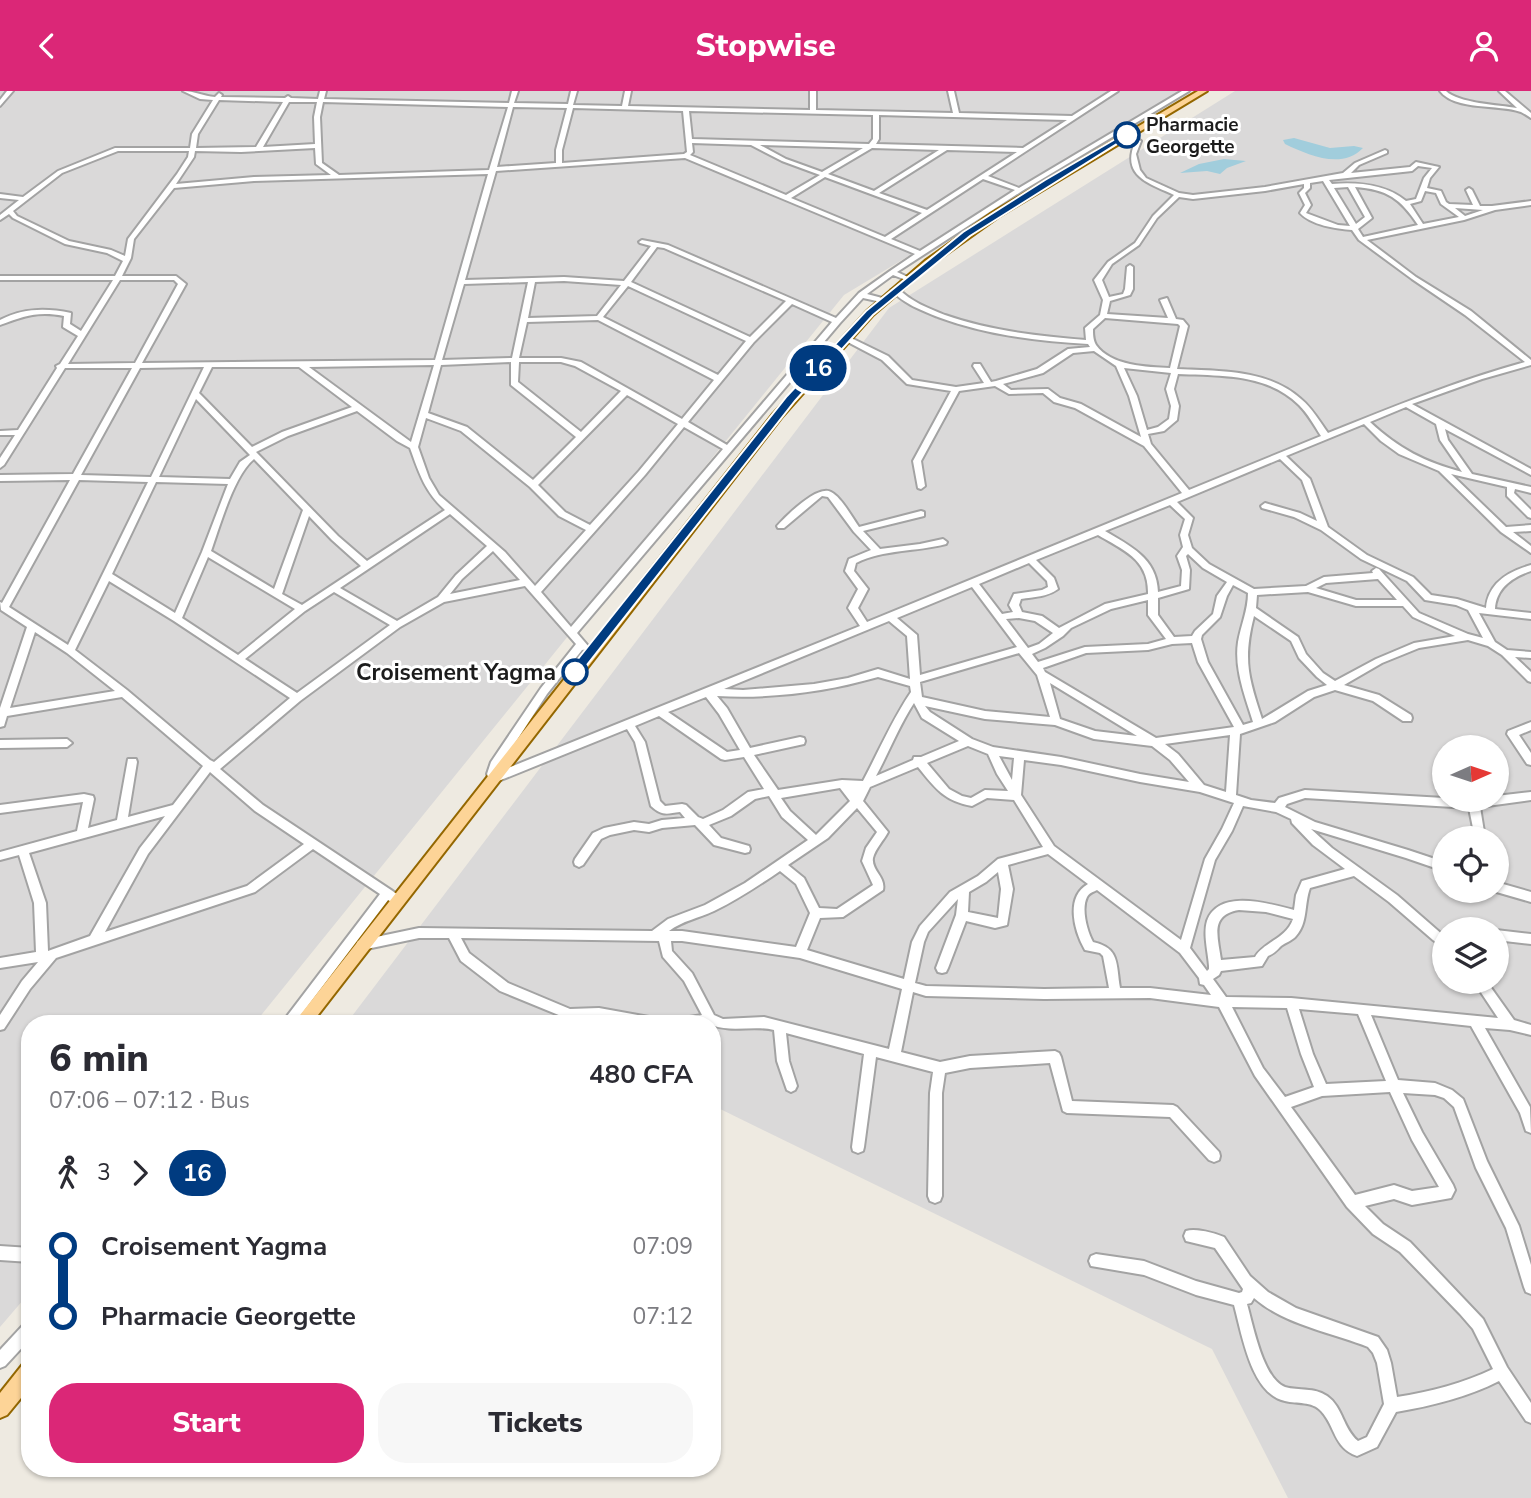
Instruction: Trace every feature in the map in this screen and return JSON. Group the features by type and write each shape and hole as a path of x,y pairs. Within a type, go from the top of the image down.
{"main road":[{"path":"308,1015 361,945 392,897 497,776 575,672 777,416 846,339 908,279 995,215 1203,91"},
{"path":"0,1408 21,1382"}],"street":[{"path":"0,104 10,91"},
{"path":"186,91 202,98 220,94 319,99 381,97 625,108 1071,118"},
{"path":"323,91 317,117 321,168 340,178"},
{"path":"515,91 463,282 414,447 425,478 436,497 502,554 537,590 582,644 588,658"},
{"path":"559,165 574,91"},
{"path":"625,108 628,91"},
{"path":"813,91 813,112"},
{"path":"951,91 956,115"},
{"path":"887,239 1115,91"},
{"path":"572,632 862,295 892,272 1020,190 1186,91"},
{"path":"1443,91 1457,100 1522,111 1531,115"},
{"path":"1502,91 1522,111"},
{"path":"0,465 117,279 127,260 131,239 174,186 193,150 195,134 220,94"},
{"path":"258,149 288,98"},
{"path":"686,109 690,152 686,156"},
{"path":"786,198 872,145 876,139 876,113"},
{"path":"1127,135 1138,141 1133,154 1141,176 1147,182 1178,195 1199,197 1345,175 1392,172 1412,169 1416,164 1436,167 1430,173 1419,200 1405,203"},
{"path":"689,141 1024,151"},
{"path":"751,143 784,160 925,212"},
{"path":"0,218 60,172 117,149 193,150 319,146"},
{"path":"876,193 946,148"},
{"path":"1345,175 1357,165 1385,152"},
{"path":"174,186 254,179 494,171 686,156 920,254"},
{"path":"983,177 1020,190"},
{"path":"1325,178 1361,239 1468,313 1530,363"},
{"path":"1307,181 1307,188 1302,193 1308,205 1303,213 1306,216 1337,227 1355,228 1368,218 1350,184"},
{"path":"1331,186 1362,185 1405,203 1422,227"},
{"path":"1423,189 1439,192 1446,206 1464,218"},
{"path":"1469,190 1477,206"},
{"path":"1092,346 1089,328 1103,316 1107,300 1098,280 1104,269 1137,244 1155,217 1178,195"},
{"path":"0,196 24,199"},
{"path":"1361,239 1464,218 1494,208 1531,203"},
{"path":"1446,206 1494,208"},
{"path":"10,211 15,217 67,243 109,251 127,260"},
{"path":"642,242 656,244 837,321"},
{"path":"599,318 656,244"},
{"path":"1107,300 1126,295 1129,289 1130,267"},
{"path":"892,272 908,279"},
{"path":"0,278 176,278 182,283 2,607 70,651 124,692 259,808 392,897 294,1015"},
{"path":"463,282 601,280 628,283 751,340"},
{"path":"532,281 514,383 582,437"},
{"path":"895,290 914,306 994,334 1092,346 1119,365 1229,373 1284,390 1303,404 1326,437"},
{"path":"862,295 883,301"},
{"path":"1117,299 1129,316"},
{"path":"537,590 683,424 751,340 792,300"},
{"path":"1164,300 1173,321"},
{"path":"0,323 23,313 42,310 57,312 69,316 66,325 82,335"},
{"path":"1103,316 1173,321 1181,322 1184,326 1170,389 1175,406 1173,420 1161,429 1143,433"},
{"path":"525,320 599,318 719,379"},
{"path":"846,339 885,358 910,382 956,389 993,384 1040,371 1074,349 1092,346"},
{"path":"60,366 568,361 729,449"},
{"path":"582,644 544,691 495,765 492,774 497,776 660,712 1406,404 1479,377 1530,363"},
{"path":"300,364 414,447"},
{"path":"70,651 209,365"},
{"path":"1119,365 1133,396 1147,445"},
{"path":"977,366 993,384 1009,392 1045,391 1057,400 1078,406 1147,445 1187,493"},
{"path":"922,486 916,461 956,389"},
{"path":"533,485 626,391"},
{"path":"197,394 307,510 367,566"},
{"path":"1406,404 1531,472"},
{"path":"177,619 233,482 243,464 253,454 285,434 357,408"},
{"path":"423,414 464,429 533,485 562,514 591,529"},
{"path":"1366,422 1396,450 1416,461 1443,471 1468,474 1531,490"},
{"path":"1440,423 1444,440 1468,474"},
{"path":"0,433 20,432"},
{"path":"1280,455 1306,479 1324,528"},
{"path":"1443,471 1504,530 1531,550"},
{"path":"0,478 152,478 233,482"},
{"path":"1511,485 1510,494 1531,515"},
{"path":"781,526 823,492 831,495 857,530 879,553"},
{"path":"1171,501 1189,518 1184,528 1187,548 1199,561 1252,592 1308,589 1356,603 1403,603"},
{"path":"1265,506 1297,515 1324,528 1371,561 1410,579 1428,598 1490,611 1531,615"},
{"path":"277,595 307,510"},
{"path":"238,660 302,609 449,511"},
{"path":"857,530 921,514"},
{"path":"1504,530 1531,528"},
{"path":"1098,531 1136,553 1153,582 1153,615 1172,641"},
{"path":"866,628 853,608 863,589 849,571 852,561 868,554 923,549 943,543"},
{"path":"441,599 459,577 492,547"},
{"path":"660,935 672,922 734,895 781,866 815,840 857,801 915,690 938,676 976,661 1042,646 1068,626 1108,606 1186,587 1186,570 1181,556 1187,548"},
{"path":"206,552 302,609"},
{"path":"1019,614 1014,605 1017,596 1053,589 1051,580 1030,559"},
{"path":"1371,561 1380,576 1416,615 1430,623 1491,644 1505,653 1531,678"},
{"path":"1490,611 1489,600 1496,589 1514,573 1531,568"},
{"path":"106,575 297,698"},
{"path":"1308,589 1324,580 1380,576"},
{"path":"95,939 144,851 212,766 297,698 397,625 441,599 528,582"},
{"path":"973,582 1038,671 1056,721"},
{"path":"1184,949 1210,859 1227,831 1236,798 1238,731 1203,662 1196,639 1198,633 1217,615 1231,582"},
{"path":"335,589 397,625"},
{"path":"1252,592 1252,610 1245,628 1242,653 1258,723"},
{"path":"1472,608 1491,644"},
{"path":"1252,610 1294,639 1311,668 1335,685 1376,698 1407,717"},
{"path":"1000,617 1019,614 1041,618 1060,634"},
{"path":"890,617 912,635 915,690 926,715 968,742 992,751 1200,788 1278,808 1293,817 1432,863"},
{"path":"1,716 33,626"},
{"path":"708,692 743,694 814,688 878,673 915,690 985,715 1056,721 1094,735 1155,743 1185,736 1238,731 1280,714 1311,694 1417,645 1468,637"},
{"path":"1038,671 1085,650 1148,647 1196,639"},
{"path":"1505,653 1531,655"},
{"path":"1038,671 1155,743 1174,757 1200,788"},
{"path":"1,716 124,692"},
{"path":"708,692 723,711 786,814 815,840"},
{"path":"660,712 725,756 800,741"},
{"path":"629,724 640,742 655,803 663,810 687,810 718,842 744,849"},
{"path":"1531,726 1512,734 1531,761"},
{"path":"579,862 597,836 608,831 634,826 649,828 662,824 698,822 727,813 752,795 805,792 842,784 864,785 968,742"},
{"path":"0,744 67,743"},
{"path":"992,751 1016,796 1050,849 1184,949 1204,980 1223,1002 1259,1072 1352,1202 1377,1229 1405,1247 1465,1309 1489,1343 1503,1372 1531,1416"},
{"path":"1016,796 1019,754"},
{"path":"919,761 946,792 960,800 972,802 985,794 1016,796"},
{"path":"122,821 132,762"},
{"path":"816,913 839,914 879,887 877,878 867,864 867,856 883,832 842,784"},
{"path":"1278,808 1289,798 1320,794 1432,802"},
{"path":"1509,799 1531,796"},
{"path":"0,809 89,799 82,832"},
{"path":"0,856 177,808"},
{"path":"1293,817 1323,849 1387,893 1432,935"},
{"path":"0,963 47,955 251,889 312,845"},
{"path":"0,1025 47,955 40,903 22,849"},
{"path":"894,1054 907,986 924,929 954,895 1002,862 1050,849"},
{"path":"962,915 995,923 1003,922 1007,889 1002,862"},
{"path":"781,866 800,881 816,913 800,953"},
{"path":"1215,965 1258,962 1264,952 1273,949 1275,943 1293,932 1300,916 1301,891 1306,884 1356,871"},
{"path":"1098,884 1086,890 1081,898 1081,921 1085,941 1089,946 1103,949 1108,954 1115,991"},
{"path":"942,968 962,915 964,889"},
{"path":"1509,891 1531,897"},
{"path":"1204,980 1215,971 1212,925 1218,913 1225,907 1261,907 1300,916"},
{"path":"452,933 465,957 503,987 570,1014 610,1015"},
{"path":"361,945 404,935 452,933 660,935 714,939 800,953 831,960 907,986 948,993 1115,991 1223,1002 1291,1003 1362,1009 1510,1025 1531,1030"},
{"path":"660,935 667,953 688,977 708,1015"},
{"path":"1509,936 1531,939"},
{"path":"1488,994 1510,1025"},
{"path":"1291,1003 1322,1090"},
{"path":"1352,1202 1394,1192 1412,1198 1448,1192 1417,1136 1362,1009"},
{"path":"721,1023 749,1021 779,1025 940,1068 970,1062 1055,1057 1067,1107 1173,1111 1214,1156"},
{"path":"1475,1022 1526,1111 1531,1127"},
{"path":"779,1025 783,1061 790,1086"},
{"path":"858,1147 871,1051"},
{"path":"935,1196 936,1093 940,1068"},
{"path":"1283,1104 1322,1090 1394,1086 1435,1089 1448,1094 1459,1103 1481,1164 1512,1226 1531,1287"},
{"path":"1191,1236 1219,1242 1230,1263 1252,1288 1296,1316 1373,1342 1382,1350 1392,1405 1372,1442 1357,1449 1345,1442 1327,1406 1317,1398 1279,1393 1270,1384 1259,1367 1239,1300"},
{"path":"0,1253 21,1254"},
{"path":"1096,1261 1144,1268 1183,1284 1239,1300 1246,1298 1252,1288"},
{"path":"0,1361 21,1338"},
{"path":"1392,1405 1417,1401 1482,1382 1503,1372"}],"shaded area":[{"path":"0,91 1182,91 844,295 261,1015 21,1015 21,1302 0,1327"},
{"path":"1235,91 1531,91 1531,1498 1288,1498 1212,1349 721,1109 721,1015 353,1015 889,308"}],"water":[{"path":"1294,138 1330,148 1363,148 1355,155 1345,158 1325,158 1294,148 1283,140"},
{"path":"1224,159 1246,161 1227,168 1220,174 1207,171 1180,173 1199,164"}],"bus line":[{"name":"16","path":"575,672 791,399 870,313 928,263 967,234 1048,181 1127,135"}],"place":[{"name":"Pharmacie Georgette","path":"1127,135"},
{"name":"Croisement Yagma","path":"575,672"}]}
